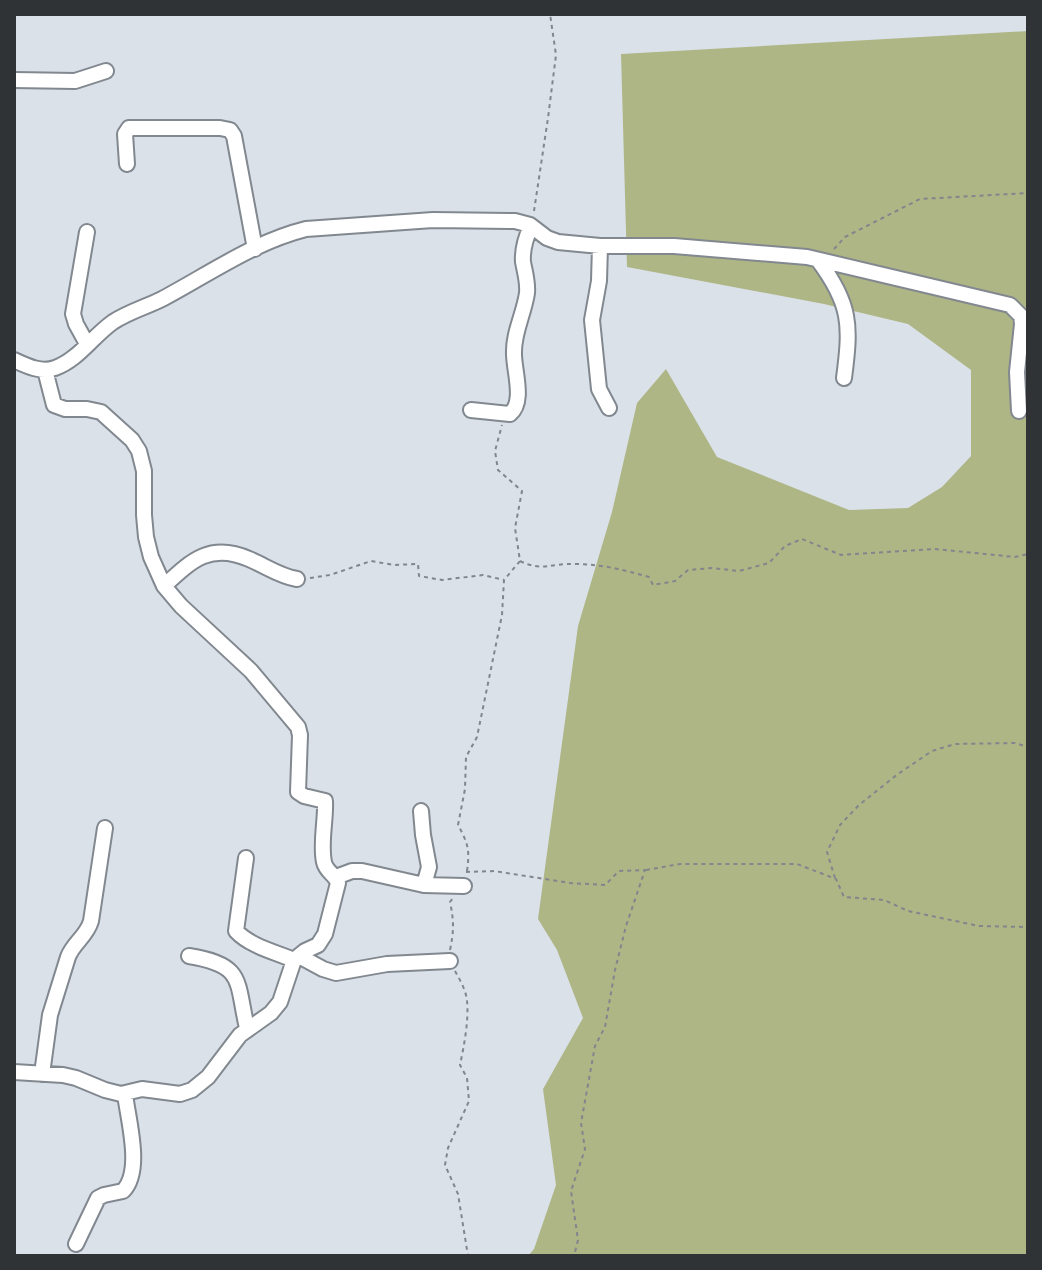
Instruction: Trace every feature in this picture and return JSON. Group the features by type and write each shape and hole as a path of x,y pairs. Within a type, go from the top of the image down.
{"street":[{"path":"14,80 75,81 106,71"},
{"path":"127,164 125,134 129,128 230,130 234,136 255,249"},
{"path":"14,360 45,370 60,366 125,315 278,238 306,229 433,220 515,221 530,225 553,240 600,246 674,246 797,255 1010,305 1021,316 1022,324 1017,372 1019,411"},
{"path":"471,410 512,413 517,401 513,345 527,293 523,261 530,225"},
{"path":"87,232 73,314 87,344"},
{"path":"600,246 599,281 592,320 598,381 601,396 609,408"},
{"path":"820,261 844,304 849,338 844,378"},
{"path":"14,1072 76,1078 110,1092 125,1094 142,1089 180,1094 192,1090 208,1077 247,1028 271,1013 280,1002 296,958 318,945 325,934 338,883 326,869 323,859 325,801 298,792 298,727 251,671 181,606 164,586 146,537 144,471 139,451 124,432 101,412 54,405 45,370"},
{"path":"164,586 188,564 217,553 248,558 283,577 297,579"},
{"path":"421,811 429,861 424,885"},
{"path":"42,1074 50,1015 69,952 87,932 91,921 105,828"},
{"path":"246,858 236,931 244,938 336,973 387,964 450,961"},
{"path":"336,877 362,871 424,885 464,886"},
{"path":"189,956 219,963 229,969 237,983 247,1028"},
{"path":"76,1244 98,1198 123,1191 128,1184 133,1153 125,1094"}],"path":[{"path":"530,225 556,55 550,14"},
{"path":"820,261 845,237 920,199 1028,193"},
{"path":"505,414 495,451 498,470 522,491 515,528 520,561 504,580 502,615 477,737 466,757 465,789 458,825 470,853 466,872 494,871 605,885 619,871 680,864 797,864 836,879"},
{"path":"520,561 533,568 573,563 613,567 649,577 653,585 675,581 688,570 712,568 739,571 769,563 785,546 802,539 841,555 935,549 1015,557 1028,554"},
{"path":"297,579 330,575 371,561 394,565 418,564 419,576 442,580 483,575 504,580"},
{"path":"1028,747 1015,743 955,744 932,751 859,805 840,825 827,852 844,897 884,900 908,911 979,926 1028,927"},
{"path":"574,1256 578,1240 571,1191 585,1149 581,1123 595,1046 605,1027 626,926 645,870"},
{"path":"464,886 450,902 454,921 450,961 467,1002 460,1065 467,1078 469,1101 448,1148 445,1165 458,1194 468,1256"}],"green space":[{"path":"1028,31 1028,1256 528,1256 534,1249 556,1185 543,1089 583,1018 557,950 538,919 578,626 612,512 637,403 666,369 717,457 849,510 908,508 942,487 971,456 971,370 908,324 824,304 627,267 621,54"}]}
